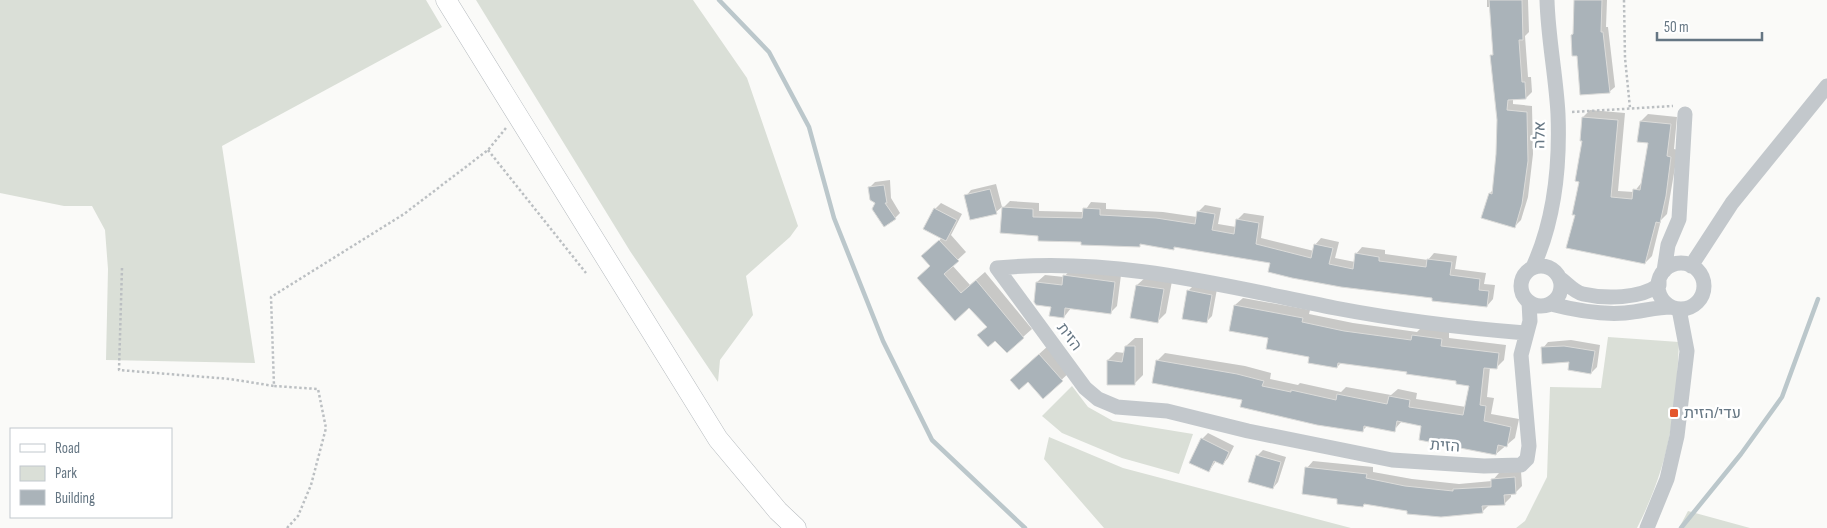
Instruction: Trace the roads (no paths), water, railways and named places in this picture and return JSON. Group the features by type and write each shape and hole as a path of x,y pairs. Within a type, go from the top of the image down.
{"main road":[{"path":"446,0 718,439 778,511 796,528"}],"street":[{"name":"אלה","path":"1533,268 1544,245 1557,160 1558,113 1548,28 1547,0"},
{"path":"1690,266 1732,203 1827,86"},
{"path":"1647,528 1667,480 1677,436 1687,351 1675,308 1660,296 1668,244 1680,219 1685,114"},
{"path":"1676,264 1690,266 1701,275 1704,288 1698,301 1693,306 1675,308 1623,313 1571,309 1551,304 1539,306 1529,302 1524,296 1521,283 1527,271 1540,266 1552,269 1575,290 1602,296 1639,294 1658,285 1662,276 1676,264"},
{"name":"הזית","path":"1526,333 1472,329 1392,318 1236,287 1109,267 1069,265 997,268 1085,388 1098,400 1117,407 1167,411 1248,431 1392,460 1484,466 1521,465 1528,458 1530,446 1521,355 1530,321 1529,302"},
{"path":"1551,304 1559,296 1561,279"}],"waterway":[{"path":"719,0 769,52 809,127 834,218 883,341 932,440 1025,528"},
{"path":"1681,528 1741,454 1782,397 1818,299"}],"place":[{"name":"עדי/הזית","path":"1674,413"}]}
